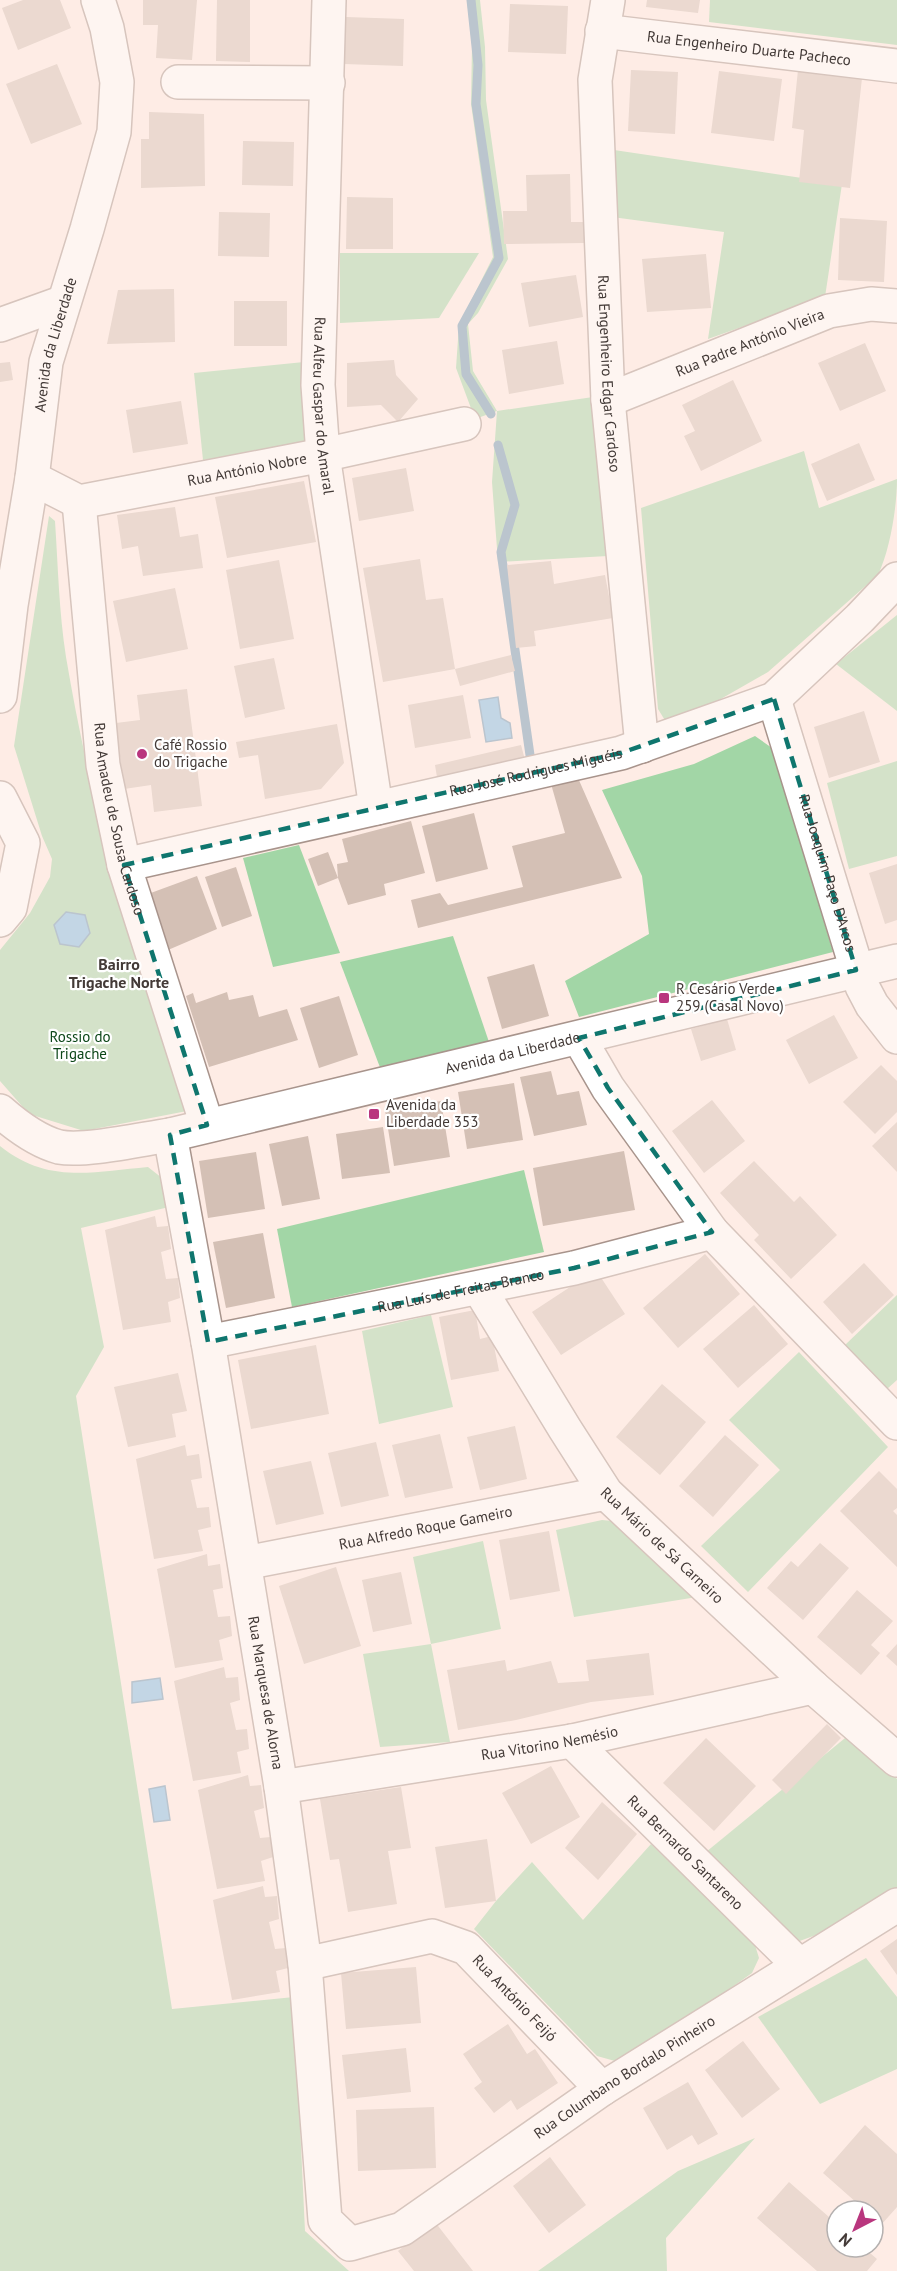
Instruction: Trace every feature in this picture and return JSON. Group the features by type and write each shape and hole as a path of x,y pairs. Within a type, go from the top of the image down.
{"street":[{"name":"Avenida da Liberdade","path":"0,696 5,604 32,478 46,362 114,132 117,82 107,28 98,0"},
{"name":"Rua Alfeu Gaspar do Amaral","path":"329,0 318,385 323,455 376,808"},
{"name":"Rua Engenheiro Duarte Pacheco","path":"605,15 897,66"},
{"name":"Rua Engenheiro Edgar Cardoso","path":"605,15 595,80 608,400 642,746"},
{"path":"178,82 327,83"},
{"path":"0,324 64,302"},
{"name":"Rua Padre António Vieira","path":"608,400 829,311 871,304 897,306"},
{"name":"Rua António Nobre","path":"79,501 323,455 464,424"},
{"path":"32,478 79,501"},
{"name":"Rua Amadeu de Sousa Cardoso","path":"79,501 103,765 124,865 207,1125"},
{"name":"Rua José Rodrigues Miguéis","path":"124,865 621,753 774,699 860,618 897,579"},
{"name":"Rua Joaquim Paço D'Arcos","path":"774,699 856,970 872,1005 897,1037"},
{"path":"0,798 23,843 10,908 0,920"},
{"path":"579,1038 897,961"},
{"name":"Avenida da Liberdade","path":"0,1111 16,1126 43,1141 75,1149 170,1135 579,1038 608,1088 712,1232 897,1423"},
{"name":"Rua Marquesa de Alorna","path":"170,1135 208,1342 281,1787 305,1964 325,2220 350,2244"},
{"name":"Rua Luís de Freitas Branco","path":"208,1342 574,1268 712,1232"},
{"name":"Rua Mário de Sá Carneiro","path":"478,1288 564,1430 606,1493 813,1687 897,1760"},
{"name":"Rua Alfredo Roque Gameiro","path":"245,1563 606,1493"},
{"name":"Rua Vitorino Nemésio","path":"281,1787 573,1741 813,1687"},
{"name":"Rua Bernardo Santareno","path":"573,1741 799,1965"},
{"name":"Rua Columbano Bordalo Pinheiro","path":"350,2244 402,2229 602,2089 897,1905"},
{"name":"Rua António Feijó","path":"305,1964 432,1936 466,1948 602,2089"}],"highlighted area":[{"path":"774,699 856,970 579,1038 608,1088 712,1232 574,1268 208,1342 170,1135 207,1125 124,865 621,753"}],"green space":[{"path":"467,0 480,0 485,47 486,100 508,259 478,313 468,324 473,371 497,411 475,419 456,368 459,325 493,257 471,104 472,45"},
{"path":"710,0 897,0 897,45 709,22"},
{"path":"614,150 842,184 825,297 708,339 724,232 612,217"},
{"path":"340,253 479,253 439,318 340,323"},
{"path":"304,362 306,445 203,460 194,373"},
{"path":"593,397 608,556 498,562 492,482 497,411"},
{"path":"804,451 819,508 897,479 892,528 878,575 768,672 677,724 666,722 658,709 641,508"},
{"name":"Rossio do Trigache","path":"49,516 55,521 60,606 66,657 102,830 133,943 187,1111 84,1131 29,1114 0,1081 0,950 30,913 50,877 52,859 42,836 14,746"},
{"path":"897,615 897,711 836,664"},
{"path":"755,736 772,748 833,952 579,1017 565,981 649,934 642,876 602,790 694,764"},
{"path":"897,761 897,856 849,869 827,783"},
{"path":"299,845 340,953 273,967 243,858"},
{"path":"453,936 489,1042 381,1070 340,962"},
{"path":"0,1146 18,1158 53,1171 89,1173 148,1167 162,1178 169,1207 81,1228 104,1347 76,1396 172,2009 294,1997 305,2231 349,2271 0,2271"},
{"path":"524,1170 544,1252 292,1307 277,1229"},
{"path":"897,1295 897,1380 887,1389 845,1345"},
{"path":"431,1315 453,1407 379,1424 362,1331"},
{"path":"799,1352 888,1447 748,1592 701,1546 780,1470 729,1420"},
{"path":"602,1520 622,1522 697,1597 574,1617 556,1530"},
{"path":"483,1541 501,1629 431,1644 413,1557"},
{"path":"431,1644 450,1742 380,1747 363,1654"},
{"path":"850,1734 897,1779 897,1888 816,1935 797,1942 706,1852"},
{"path":"651,1844 755,1945 759,1958 752,1973 631,2059 622,2063 597,2056 474,1929 532,1862 583,1920"},
{"path":"866,1958 897,1997 897,2069 820,2104 758,2017"},
{"path":"755,2138 666,2238 667,2271 538,2271 678,2171"}],"water":[{"path":"498,697 501,718 510,723 512,738 486,742 479,700"},
{"path":"66,912 85,915 90,933 79,947 60,944 54,925"},
{"path":"160,1678 163,1699 132,1703 132,1682"},
{"path":"165,1786 170,1820 154,1822 149,1789"}],"building":[{"path":"23,0 60,0 71,28 18,50 2,8"},
{"path":"143,0 197,0 192,60 156,58 158,25 143,25"},
{"path":"217,0 250,0 250,62 216,61"},
{"path":"647,0 700,0 698,13 646,7"},
{"path":"510,4 568,6 566,54 508,52"},
{"path":"346,17 404,19 403,66 344,64"},
{"path":"57,64 82,124 31,144 6,84"},
{"path":"631,70 678,72 675,134 628,131"},
{"path":"798,70 862,78 850,188 799,182 804,130 792,128"},
{"path":"719,71 782,79 774,141 711,133"},
{"path":"149,112 204,114 205,186 141,188 141,139 149,139"},
{"path":"243,141 294,142 293,186 242,185"},
{"path":"570,174 571,222 585,222 585,243 504,244 503,211 527,211 526,175"},
{"path":"347,197 393,198 393,249 346,249"},
{"path":"219,212 270,213 269,257 218,256"},
{"path":"840,218 887,221 884,282 838,280"},
{"path":"706,254 711,308 647,312 642,259"},
{"path":"576,275 583,317 529,327 521,283"},
{"path":"174,289 175,342 107,344 118,290"},
{"path":"234,301 287,301 287,346 234,346"},
{"path":"557,341 564,384 509,394 502,350"},
{"path":"865,343 886,391 840,411 818,363"},
{"path":"394,360 396,375 418,399 398,422 381,405 347,407 347,363"},
{"path":"10,362 13,380 0,382 0,363"},
{"path":"733,380 762,441 701,471 684,436 695,431 682,405"},
{"path":"181,401 188,444 133,453 126,410"},
{"path":"859,443 875,480 827,501 811,464"},
{"path":"406,468 414,511 359,521 352,478"},
{"path":"304,481 316,542 227,558 215,497"},
{"path":"175,507 180,537 198,534 203,568 143,576 138,546 122,549 117,515"},
{"path":"420,559 426,600 443,598 455,669 383,682 363,568"},
{"path":"279,560 294,639 240,649 226,570"},
{"path":"551,561 554,584 605,575 613,618 534,631 536,646 516,648 507,565"},
{"path":"175,588 188,649 126,662 113,601"},
{"path":"511,655 515,671 460,686 455,669"},
{"path":"274,658 285,709 245,718 234,666"},
{"path":"187,689 202,806 154,812 151,785 124,789 116,723 140,720 137,695"},
{"path":"463,695 471,738 415,748 408,705"},
{"path":"864,711 880,762 829,778 814,727"},
{"path":"337,724 344,763 321,789 265,799 258,755 239,758 236,742"},
{"path":"521,745 525,760 437,777 435,765"},
{"path":"578,778 622,878 418,928 411,900 440,893 448,905 523,887 512,846 565,833 551,784"},
{"path":"474,813 488,869 436,882 422,826"},
{"path":"411,821 425,873 384,884 386,895 348,905 338,878 337,864 348,862 342,839"},
{"path":"328,852 338,878 318,886 308,859"},
{"path":"897,864 897,920 885,924 869,873"},
{"path":"236,867 252,916 222,927 205,877"},
{"path":"197,876 217,929 168,950 148,894"},
{"path":"534,964 549,1016 502,1029 487,977"},
{"path":"227,992 229,1000 253,995 259,1017 287,1009 298,1040 209,1067 186,996 193,993 196,1003"},
{"path":"339,996 358,1055 319,1068 300,1008"},
{"path":"834,1015 858,1058 809,1084 786,1040"},
{"path":"727,1019 736,1050 701,1061 691,1029"},
{"path":"881,1065 897,1081 897,1112 875,1134 843,1102"},
{"path":"551,1071 557,1095 579,1091 587,1125 534,1136 520,1077"},
{"path":"514,1083 523,1140 467,1149 458,1092"},
{"path":"712,1100 745,1141 704,1173 672,1131"},
{"path":"441,1101 450,1157 394,1166 385,1110"},
{"path":"897,1122 897,1172 872,1146"},
{"path":"383,1127 390,1173 342,1179 336,1134"},
{"path":"308,1136 320,1199 282,1206 269,1144"},
{"path":"624,1151 635,1210 543,1226 533,1168"},
{"path":"256,1152 265,1209 208,1218 199,1161"},
{"path":"754,1161 794,1202 800,1196 837,1235 791,1279 754,1240 759,1235 720,1193"},
{"path":"155,1216 157,1227 168,1226 171,1249 161,1252 166,1279 178,1278 180,1298 168,1302 171,1322 123,1330 105,1230"},
{"path":"263,1233 275,1298 226,1308 213,1242"},
{"path":"705,1254 740,1294 678,1348 643,1308"},
{"path":"864,1263 894,1295 852,1334 823,1302"},
{"path":"596,1270 625,1314 561,1355 532,1312"},
{"path":"754,1305 788,1344 738,1388 703,1349"},
{"path":"475,1310 480,1339 492,1336 499,1371 451,1380 439,1317"},
{"path":"316,1345 329,1414 251,1429 238,1360"},
{"path":"178,1373 187,1411 172,1414 176,1437 128,1447 114,1387"},
{"path":"662,1384 706,1422 660,1475 616,1437"},
{"path":"515,1426 527,1479 480,1490 467,1437"},
{"path":"440,1434 453,1488 405,1498 392,1445"},
{"path":"725,1435 759,1465 713,1517 679,1486"},
{"path":"376,1442 389,1496 341,1507 328,1453"},
{"path":"185,1445 187,1456 199,1454 202,1478 191,1480 197,1508 209,1507 211,1527 198,1530 203,1551 154,1559 136,1459"},
{"path":"311,1461 324,1514 276,1525 263,1471"},
{"path":"879,1471 897,1489 897,1508 893,1511 897,1515 897,1567 840,1511"},
{"path":"549,1531 560,1591 510,1600 499,1540"},
{"path":"820,1543 849,1568 803,1620 767,1588 791,1561 798,1567"},
{"path":"207,1554 208,1566 220,1564 223,1588 213,1590 218,1617 230,1616 232,1636 219,1640 223,1660 175,1668 157,1569"},
{"path":"336,1567 361,1646 304,1664 279,1586"},
{"path":"401,1572 412,1624 373,1632 362,1580"},
{"path":"857,1590 893,1621 871,1645 880,1653 861,1675 817,1637"},
{"path":"897,1644 897,1666 886,1656"},
{"path":"649,1653 654,1695 591,1702 516,1720 458,1730 447,1670 505,1660 507,1671 551,1661 558,1683 589,1681 586,1660"},
{"path":"224,1667 226,1678 238,1677 240,1700 230,1703 236,1730 247,1729 249,1749 237,1752 241,1773 193,1781 174,1681"},
{"path":"827,1724 841,1738 786,1794 772,1780"},
{"path":"706,1738 756,1786 714,1831 663,1783"},
{"path":"551,1766 580,1817 531,1844 502,1793"},
{"path":"248,1775 250,1786 261,1785 264,1808 254,1811 260,1838 271,1837 273,1857 261,1861 265,1881 217,1889 198,1790"},
{"path":"401,1787 411,1848 388,1851 397,1904 348,1912 339,1859 330,1860 320,1799"},
{"path":"602,1802 637,1834 598,1880 565,1848"},
{"path":"487,1839 496,1901 445,1908 435,1847"},
{"path":"263,1886 265,1897 277,1896 279,1919 269,1922 275,1949 286,1948 288,1968 276,1971 280,1992 232,2000 213,1900"},
{"path":"897,1939 897,1975 880,1951"},
{"path":"416,1967 421,2023 346,2029 341,1973"},
{"path":"508,2024 527,2054 535,2049 558,2083 517,2110 511,2100 494,2113 474,2088 482,2082 463,2054"},
{"path":"743,2041 780,2089 742,2118 705,2070"},
{"path":"406,2048 411,2092 347,2099 342,2055"},
{"path":"688,2082 718,2134 698,2145 692,2135 667,2150 643,2108"},
{"path":"434,2107 436,2168 358,2171 356,2110"},
{"path":"865,2125 897,2154 897,2207 885,2220 885,2199 852,2199 823,2173"},
{"path":"550,2157 586,2205 549,2233 513,2186"},
{"path":"789,2182 825,2214 825,2259 877,2259 867,2271 817,2271 757,2218"},
{"path":"435,2222 473,2271 414,2271 398,2251"}],"waterway":[{"path":"471,0 478,65 476,104 499,258 462,326 466,374 491,414"},
{"path":"498,445 515,505 501,552 530,755"}],"place":[{"name":"Café Rossio do Trigache","path":"142,754"},
{"name":"R Cesário Verde 259 (Casal Novo)","path":"664,998"},
{"name":"Avenida da Liberdade 353","path":"374,1114"}],"district":[{"name":"Bairro Trigache Norte","path":"119,973"}]}
